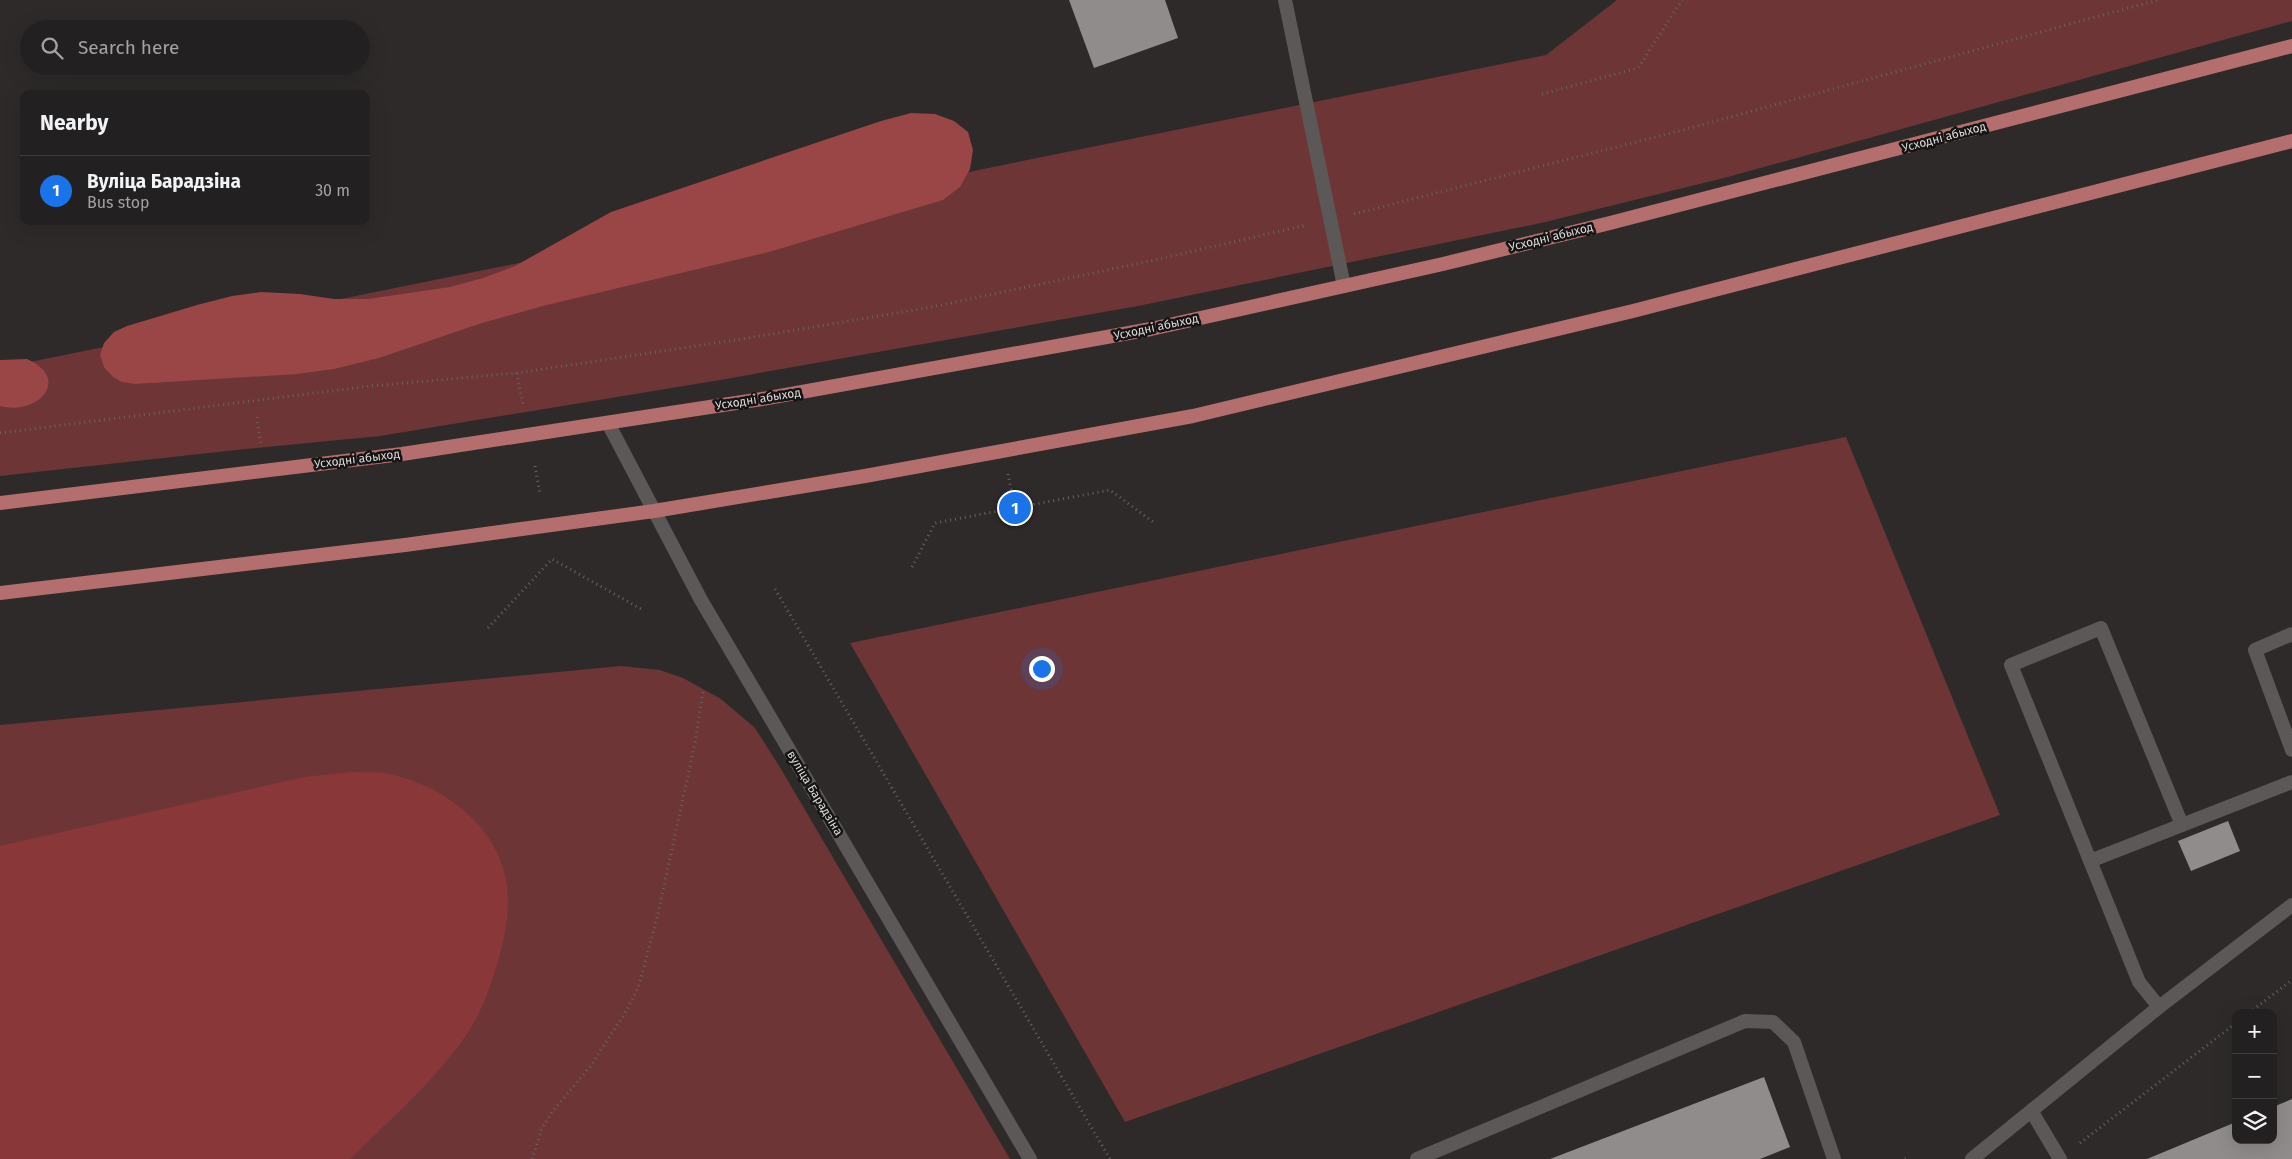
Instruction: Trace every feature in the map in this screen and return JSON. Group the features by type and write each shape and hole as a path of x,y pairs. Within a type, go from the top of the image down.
{"main road":[{"name":"Усходні абыход","path":"0,503 402,454 608,423 762,399 1151,329 1344,286 1610,223 2292,46"},
{"path":"0,593 395,546 654,510 1003,451 1193,416 1633,311 2292,141"}],"street":[{"path":"1285,0 1344,286"},
{"name":"вуліца Барадзіна","path":"608,423 701,600 1030,1159"},
{"path":"2159,1007 2140,982 2011,665 2101,628 2182,825"},
{"path":"2292,634 2256,650 2292,750"},
{"path":"2090,862 2292,782"},
{"path":"1972,1159 2159,1007 2292,905"},
{"path":"1417,1159 1745,1021 1773,1022 1794,1042 1834,1159"},
{"path":"2032,1112 2060,1159"}],"path":[{"path":"1542,94 1638,68 1682,0"},
{"path":"0,433 370,386 517,373 736,340 932,307 1150,261 1419,198 1673,132 2158,0"},
{"path":"517,373 523,405"},
{"path":"1003,451 1015,508"},
{"path":"535,466 540,494"},
{"path":"912,567 935,523 1110,490 1156,524"},
{"path":"488,628 552,559 640,610"},
{"path":"775,589 1110,1159"},
{"path":"532,1159 542,1128 552,1112 594,1062 628,1008 639,985 657,918 695,743 703,691"},
{"path":"2254,1009 2292,980"},
{"path":"2060,1159 2232,1026"}],"shaded area":[{"path":"1617,0 2292,0 2292,21 1728,177 1541,223 1138,306 726,379 380,436 0,476 0,368 1546,55"},
{"path":"911,113 935,114 954,121 968,132 973,150 970,169 960,187 943,200 769,252 543,306 482,323 379,358 334,369 297,374 135,384 122,382 113,377 104,367 100,355 104,343 114,332 127,326 232,296 261,292 300,294 334,299 368,299 450,287 483,278 515,266 611,212 881,121"},
{"path":"27,359 41,367 47,377 48,386 44,394 26,406 13,408 0,406 0,360"},
{"path":"1846,437 2000,815 1125,1122 850,643"},
{"path":"621,666 660,670 683,678 721,699 755,728 1010,1159 0,1159 0,725"},
{"path":"351,772 384,773 411,780 452,802 470,816 485,833 497,853 505,874 508,898 504,938 489,988 469,1031 428,1082 350,1159 0,1159 0,846 304,777"}],"building":[{"path":"1069,0 1165,0 1178,38 1094,68"},
{"path":"2228,821 2240,851 2191,871 2178,841"},
{"path":"1764,1077 1790,1147 1760,1159 1550,1159"},
{"path":"2292,1099 2292,1159 2147,1159 2232,1124 2232,1144 2277,1144 2277,1105"}],"place":[{"name":"Вуліца Барадзіна","path":"1015,508"}]}
